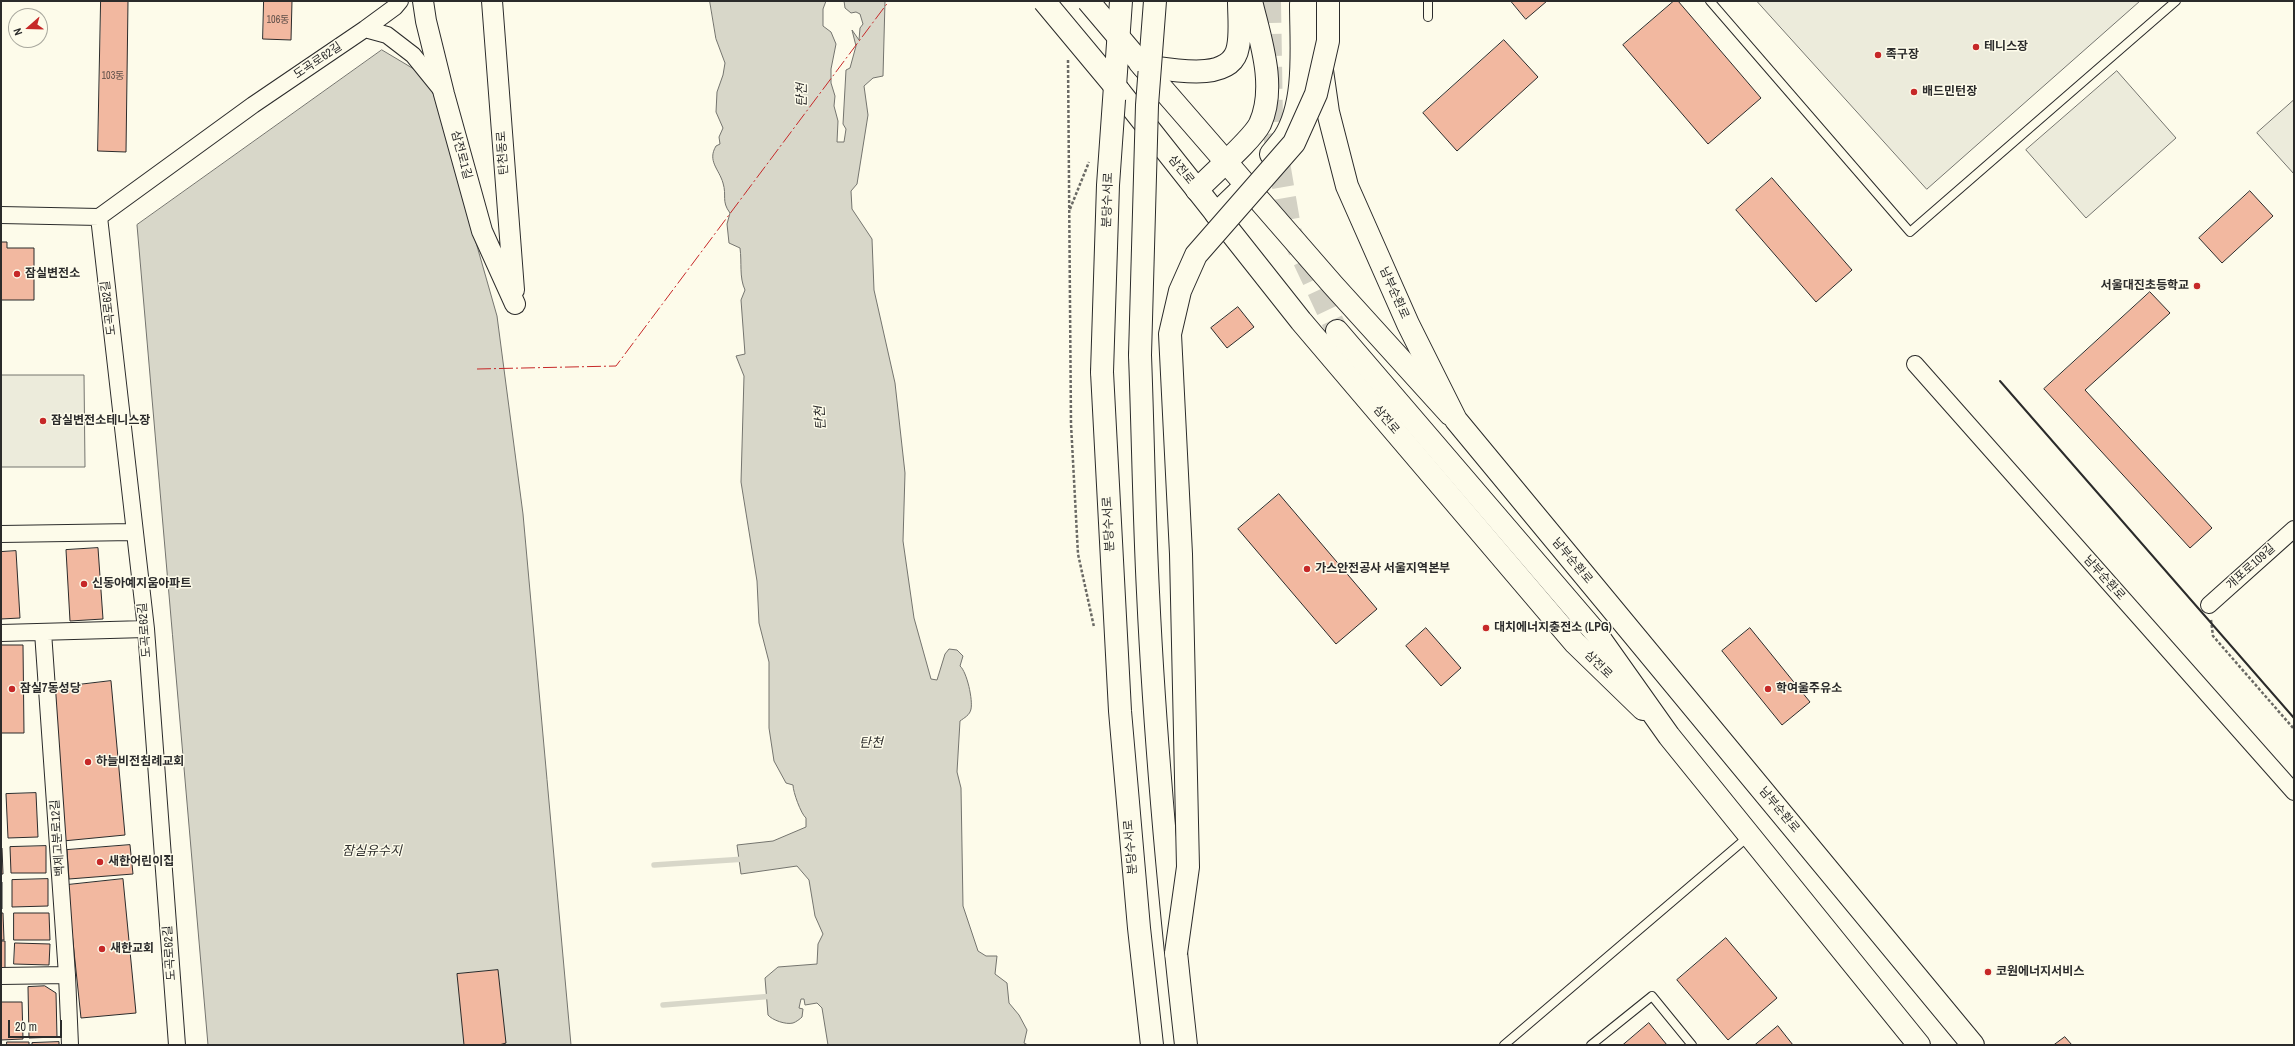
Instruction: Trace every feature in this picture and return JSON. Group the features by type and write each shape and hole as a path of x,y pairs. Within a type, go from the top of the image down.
{"main road":[{"name":"삼전로","path":"1044,1 1119,91 1301,321 1576,643 1669,736"},
{"path":"1088,1 1333,286 1456,420"},
{"name":"분당수서로","path":"1121,1 1108,185 1102,372 1108,523 1120,711 1139,928 1152,1045"},
{"path":"1155,1 1147,105 1140,355 1149,622 1176,953 1186,1045"},
{"path":"1140,63 1202,72 1225,67 1233,61 1238,48 1239,1"},
{"path":"1197,190 1259,125 1265,106 1267,84 1264,58 1251,1"},
{"path":"1216,214 1246,185 1285,137 1292,119 1301,80 1301,1"},
{"name":"남부순환로","path":"1312,1 1328,112 1348,186 1408,324 1456,420 1974,1045"},
{"path":"1176,953 1188,867 1181,554 1170,334 1180,291 1196,255 1294,143 1316,94 1328,41 1328,1"},
{"path":"1337,331 1596,633 1669,736 1919,1045"}],"street":[{"name":"도곡로62길","path":"177,1045 146,629 99,217 253,105 365,29 395,7 400,1"},
{"name":"삼전로1길","path":"423,1 426,21 444,94 482,231 515,304"},
{"name":"탄천동로","path":"492,1 515,304"},
{"path":"365,29 387,35 414,55 444,94"},
{"path":"1,215 99,217"},
{"name":"남부순환로","path":"1915,364 2294,792"},
{"name":"개포로109길","path":"2209,605 2294,529"},
{"path":"1,534 134,532"},
{"path":"1,633 146,629"},
{"name":"백제고분로12길","path":"43,632 67,975 70,1045"},
{"path":"1,976 67,975"}],"lane":[{"path":"1428,1 1428,17"},
{"path":"1710,1 1910,232 2176,1"},
{"path":"1504,1045 1749,835"},
{"path":"1591,1045 1652,996 1692,1045"}],"path":[{"path":"2213,636 2294,729"}],"shaded area":[{"path":"1757,1 2140,1 1927,189"},
{"path":"2117,71 2176,138 2086,218 2026,150"},
{"path":"2294,100 2294,174 2257,133"},
{"name":"잠실변전소테니스장","path":"1,375 84,375 85,467 1,467"}],"water":[{"name":"탄천","path":"710,1 826,1 823,9 823,26 831,32 836,44 831,69 831,83 835,96 834,106 838,121 837,142 844,142 846,129 843,124 846,70 850,68 856,46 852,30 859,40 860,28 863,24 860,14 856,12 851,13 845,8 844,1 885,1 883,76 873,78 864,86 868,115 857,184 851,191 852,209 872,239 874,290 895,383 905,473 903,541 914,618 931,679 937,680 945,654 949,649 957,650 963,656 960,666 965,674 970,693 970,711 967,716 960,721 957,772 961,788 963,906 978,951 986,956 997,956 995,974 1007,983 1009,1003 1019,1015 1027,1030 1024,1043 1028,1045 828,1045 822,1008 817,1003 805,1005 804,999 801,999 799,1008 803,1009 802,1017 793,1023 779,1022 768,1015 765,978 778,967 817,964 818,944 823,934 815,916 809,880 797,866 741,874 737,845 773,841 806,827 806,818 794,793 793,785 786,783 774,761 769,728 769,662 759,623 757,581 741,482 744,376 736,356 745,354 741,300 745,290 741,275 740,248 729,243 727,224 730,213 725,202 723,183 713,161 714,151 716,146 720,144 719,137 723,128 716,112 717,92 723,75 725,63 716,39"},
{"name":"잠실유수지","path":"382,50 429,78 497,316 523,514 571,1045 208,1045 137,225"}],"building":[{"path":"101,1 128,1 126,152 98,151"},
{"path":"264,1 292,1 291,40 263,39"},
{"path":"1511,1 1547,1 1526,19"},
{"path":"1674,1 1678,1 1761,98 1708,144 1623,45"},
{"path":"1504,40 1538,77 1457,151 1423,113"},
{"path":"1772,178 1852,270 1816,302 1736,210"},
{"path":"2250,191 2273,216 2222,263 2199,238"},
{"name":"잠실변전소","path":"1,242 7,242 7,248 34,248 34,300 1,300"},
{"path":"2150,292 2170,313 2085,390 2212,528 2190,548 2044,389"},
{"path":"1238,307 1254,327 1227,348 1211,328"},
{"name":"가스안전공사 서울지역본부","path":"1279,494 1377,609 1336,644 1238,529"},
{"name":"신동아예지움아파트","path":"98,548 103,619 70,621 66,550"},
{"path":"16,551 20,618 1,619 1,552"},
{"path":"1426,628 1461,668 1441,686 1406,646"},
{"path":"1750,628 1810,702 1782,725 1722,651"},
{"name":"잠실7동성당","path":"1,645 23,645 24,733 1,733"},
{"name":"하늘비전침례교회","path":"111,681 125,835 63,841 52,688"},
{"path":"36,793 38,837 8,838 6,794"},
{"name":"새한어린이집","path":"130,845 133,874 69,879 67,850"},
{"path":"46,846 46,873 11,873 10,847"},
{"path":"2,848 3,874 1,874"},
{"path":"48,879 48,906 12,907 12,880"},
{"name":"새한교회","path":"123,879 136,1013 81,1018 67,885"},
{"path":"2,882 2,909 1,909"},
{"path":"1,913 3,913 4,940 1,940"},
{"path":"14,913 49,913 50,940 14,940"},
{"path":"1726,938 1777,998 1728,1040 1677,980"},
{"path":"1,941 5,941 5,968 1,968"},
{"path":"15,943 50,944 49,965 14,964"},
{"path":"498,970 506,1043 499,1045 464,1045 457,974"},
{"path":"45,986 56,993 57,1037 29,1038 28,987"},
{"path":"1,1002 22,1002 23,1039 1,1040"},
{"path":"1649,1023 1667,1045 1623,1045"},
{"path":"1778,1026 1793,1045 1755,1045"},
{"path":"2065,1037 2072,1045 2054,1045"},
{"path":"7,1042 29,1042 29,1045 7,1045"},
{"path":"59,1042 59,1045 32,1045 32,1043"}],"waterway":[{"path":"654,865 745,859"},
{"path":"663,1005 774,996"}],"tunnel":[{"path":"1270,1 1272,122 1291,233 1337,331"}],"wall":[{"path":"2000,381 2294,718"}],"power":[{"path":"477,369 616,366 889,1"}],"place":[{"name":"테니스장","path":"1976,47"},
{"name":"족구장","path":"1878,55"},
{"name":"배드민턴장","path":"1914,92"},
{"name":"잠실변전소","path":"17,274"},
{"name":"서울대진초등학교","path":"2197,286"},
{"name":"잠실변전소테니스장","path":"43,421"},
{"name":"가스안전공사 서울지역본부","path":"1307,569"},
{"name":"신동아예지움아파트","path":"84,584"},
{"name":"대치에너지충전소 (LPG)","path":"1486,628"},
{"name":"잠실7동성당","path":"12,689"},
{"name":"학여울주유소","path":"1768,689"},
{"name":"하늘비전침례교회","path":"88,762"},
{"name":"새한어린이집","path":"100,862"},
{"name":"새한교회","path":"102,949"},
{"name":"코원에너지서비스","path":"1988,972"}]}
